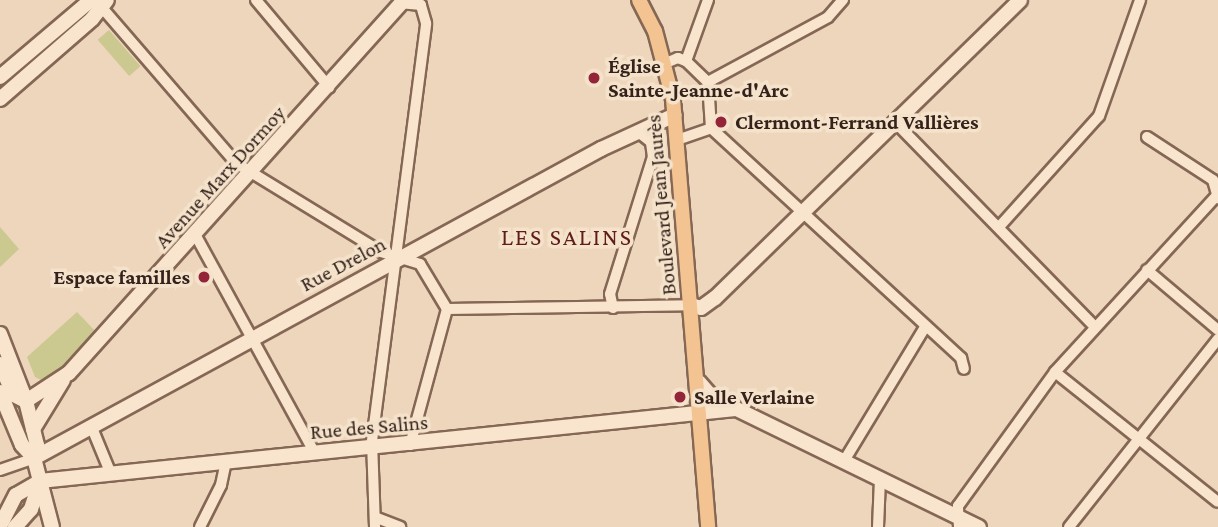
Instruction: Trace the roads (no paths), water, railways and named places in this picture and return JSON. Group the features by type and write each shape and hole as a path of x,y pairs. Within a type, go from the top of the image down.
{"main road":[{"name":"Boulevard Jean Jaurès","path":"639,0 666,63 674,115 699,383 708,527"},
{"path":"691,306 701,308 708,304 803,215 1020,0"},
{"name":"Avenue Marx Dormoy","path":"33,429 63,379 196,236 329,86 400,1"},
{"path":"0,77 99,2"},
{"path":"0,99 99,2"},
{"name":"Rue Drelon","path":"34,458 396,259 636,131 674,115"},
{"path":"0,334 26,401 37,445 34,458 51,527"},
{"path":"0,364 14,395 26,401"},
{"name":"Avenue Marx Dormoy","path":"26,401 63,379"},
{"path":"699,383 712,397 735,409 880,479 959,522 979,527"},
{"path":"0,391 22,445 34,458"},
{"name":"Rue des Salins","path":"40,481 410,445 735,409"},
{"path":"0,526 16,495 40,481"},
{"path":"15,527 31,509 40,481"},
{"path":"45,499 53,504 61,527"}],"street":[{"path":"256,0 329,86"},
{"path":"686,61 708,0"},
{"path":"708,82 828,17 844,0"},
{"path":"999,227 1099,116 1140,0"},
{"path":"400,1 419,2 426,23 372,447 376,522 400,527"},
{"path":"99,2 223,149 253,172 396,259 420,264 447,309 410,445"},
{"path":"666,63 678,58 686,61 708,82 711,128 961,358 964,369"},
{"path":"896,123 1095,327"},
{"path":"677,140 711,128"},
{"path":"613,308 610,294 653,157 650,142 636,131"},
{"path":"959,522 958,506 1055,372 1217,196 1213,180 1147,137"},
{"path":"196,236 315,453"},
{"path":"1147,270 1218,330"},
{"path":"447,309 691,306"},
{"path":"844,461 925,327"},
{"path":"1069,527 1218,339"},
{"path":"1055,372 1218,502"},
{"path":"92,428 111,474"},
{"path":"0,470 34,458"},
{"path":"200,527 221,485 226,462"},
{"path":"878,527 880,479"}],"place":[{"name":"Église Sainte-Jeanne-d'Arc","path":"594,78"},
{"name":"Clermont-Ferrand Vallières","path":"721,122"},
{"name":"Espace familles","path":"204,277"},
{"name":"Salle Verlaine","path":"680,397"}],"district":[{"name":"LES SALINS","path":"567,237"}]}
